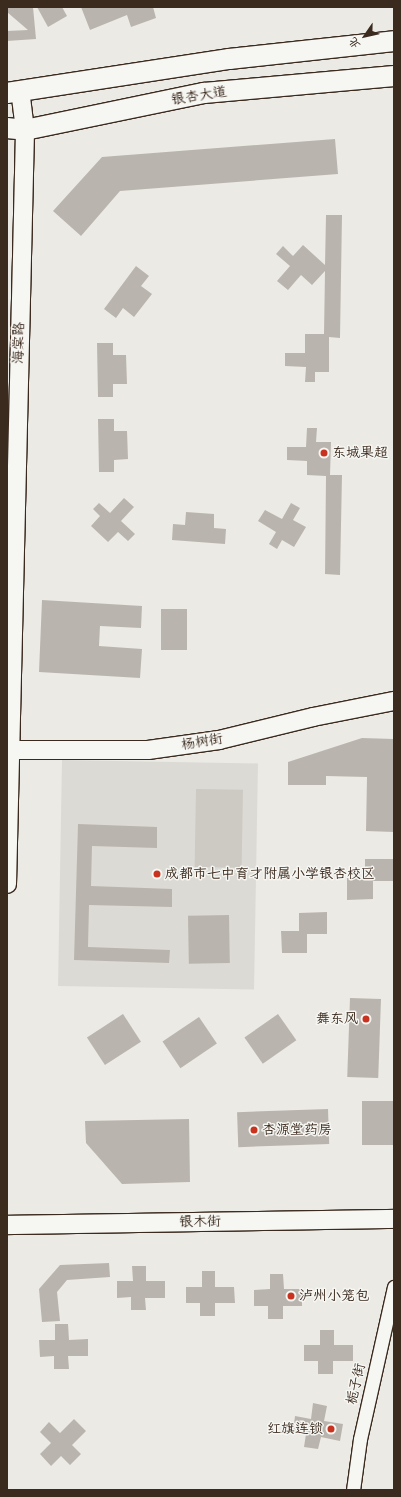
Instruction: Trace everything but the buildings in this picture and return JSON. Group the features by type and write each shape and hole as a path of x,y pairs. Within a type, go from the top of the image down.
{"main road":[{"path":"13,92 229,59 394,41"},
{"name":"银杏大道","path":"16,129 204,93 394,76"},
{"name":"海棠路","path":"7,884 16,129 13,92"},
{"name":"杨树街","path":"8,750 148,750 220,740 313,717 394,701"},
{"name":"银木街","path":"7,1226 394,1219"}],"street":[{"name":"栀子街","path":"353,1490 360,1439 394,1286"}],"shaded area":[{"name":"成都市七中育才附属小学银杏校区","path":"62,760 258,763 254,989 58,986"},
{"path":"196,789 243,790 242,868 195,867"}],"place":[{"name":"东城果超","path":"324,453"},
{"name":"成都市七中育才附属小学银杏校区","path":"157,874"},
{"name":"舞东风","path":"366,1019"},
{"name":"杏源堂药房","path":"254,1130"},
{"name":"泸州小笼包","path":"291,1296"},
{"name":"红旗连锁","path":"331,1429"}]}
